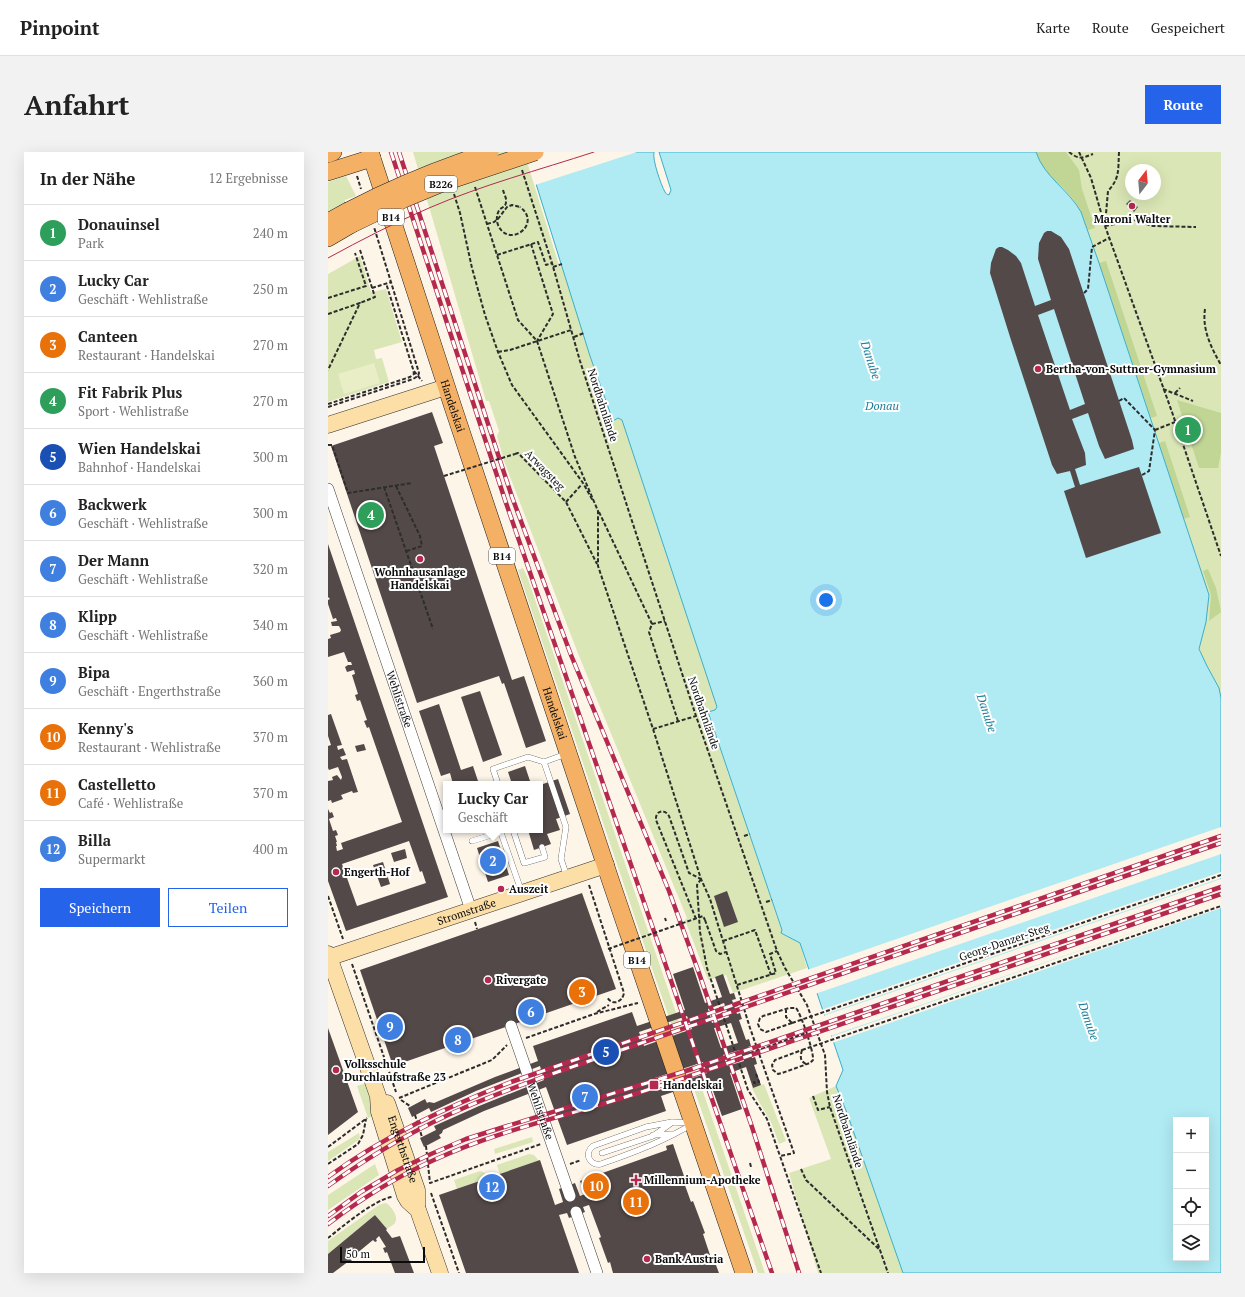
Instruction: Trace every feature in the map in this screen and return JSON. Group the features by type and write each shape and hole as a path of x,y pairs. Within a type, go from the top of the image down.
{"main road":[{"path":"328,154 333,152"},
{"name":"B226","path":"328,238 350,218 398,186 490,152"},
{"name":"B226","path":"328,222 350,218 535,152"},
{"path":"328,172 371,155"},
{"name":"Handelskai","path":"371,155 446,387 568,754 744,1273"}],"street":[{"path":"328,425 446,387"},
{"name":"Wehlistraße","path":"328,489 443,828"},
{"name":"Wehlistraße","path":"445,833 471,910"},
{"name":"Stromstraße","path":"329,956 348,952 606,865"},
{"name":"Engerthstraße","path":"329,956 378,1096 379,1112 421,1190 408,1201 417,1207 440,1273"},
{"name":"Wehlistraße","path":"511,1026 570,1196"},
{"path":"576,1212 597,1273"}],"lane":[{"path":"497,781 493,769 528,757 544,762 568,754"},
{"path":"515,762 517,769"},
{"path":"544,762 566,827 561,859 567,878"},
{"path":"472,841 494,833"},
{"path":"501,833 522,893"},
{"path":"514,833 524,863 545,857 542,847"},
{"path":"672,1122 694,1123 653,1145 601,1164 594,1164 588,1158 588,1152 593,1146 646,1127 672,1122"},
{"path":"653,1136 672,1122"},
{"path":"602,1153 653,1136 676,1134"}],"path":[{"path":"1069,152 1082,159 1093,154"},
{"path":"1079,152 1091,178 1109,238 1221,556"},
{"path":"1105,226 1108,191 1116,183 1119,152"},
{"name":"Nordbahnlände","path":"521,167 552,263 573,337 696,716 777,951 807,1006 825,1055 827,1092 830,1107 888,1273"},
{"path":"473,181 518,320 537,341 575,457 598,511 652,624"},
{"path":"453,190 460,212 472,268 485,315 512,385 583,483 598,511 598,566 702,879 710,899 757,1050 794,1153 780,1156"},
{"path":"487,224 494,222 498,219 507,207 512,205 520,207 526,211 528,223 521,232 515,235 508,235 498,226 497,219 500,209 505,206 507,201 503,190"},
{"path":"1105,226 1134,220 1153,226 1196,227"},
{"path":"1084,293 1088,289 1092,247 1109,238"},
{"path":"497,255 538,242 546,265 552,263"},
{"path":"530,244 553,314 537,341"},
{"path":"328,314 375,297 360,250"},
{"path":"328,298 366,286 355,253"},
{"path":"553,267 562,264"},
{"path":"328,407 413,379 418,376 418,370 404,327 392,282 372,288"},
{"path":"328,404 410,377 414,374 386,283"},
{"path":"328,370 360,303"},
{"path":"1205,308 1204,324 1210,346 1221,365"},
{"path":"498,352 571,330"},
{"path":"573,337 584,333"},
{"path":"1175,393 1180,388"},
{"path":"1163,389 1193,400"},
{"path":"1119,401 1124,398 1155,430"},
{"path":"1155,430 1175,422"},
{"path":"1142,475 1149,471 1155,430"},
{"path":"328,445 332,445 348,493 412,483"},
{"name":"Arwagsteg","path":"444,476 518,453 566,502 598,566"},
{"path":"566,502 583,483"},
{"path":"396,486 420,536 422,546 406,552"},
{"path":"384,487 433,629"},
{"path":"652,624 665,621"},
{"path":"652,624 648,632 678,721"},
{"path":"653,729 696,716"},
{"path":"705,719 710,718"},
{"path":"696,919 656,820 656,815 659,812 662,811 667,813 669,816 687,871 689,874 702,879"},
{"path":"744,836 750,834"},
{"path":"585,872 608,949 624,993 622,999 618,1002 613,1003 609,1001 607,997"},
{"name":"Georg-Danzer-Steg","path":"786,1009 760,1018 758,1026 762,1031 766,1032 1221,875"},
{"path":"702,879 697,885 700,932 707,968 748,1090 767,1119 821,1273"},
{"path":"328,896 398,1098 410,1106"},
{"path":"766,902 772,900"},
{"path":"792,1023 786,1017 786,1009 792,1007 796,1008 798,1011 806,1033 814,1057 812,1062 782,1074 778,1074 773,1070 772,1065 775,1060 802,1050 1221,906"},
{"path":"608,949 703,916 716,951 720,954 726,952"},
{"path":"722,941 755,930 771,974"},
{"path":"737,985 776,973 770,954 777,951"},
{"path":"398,1098 492,1060 496,1058 504,1047 516,1042 594,1014 630,1006 650,998"},
{"path":"734,1006 742,1004"},
{"path":"594,1014 609,1005"},
{"path":"750,1053 806,1033"},
{"path":"802,1050 800,1055 801,1059 807,1064"},
{"path":"754,1081 754,1083 758,1082 756,1074"},
{"path":"813,1096 818,1110 830,1107"},
{"path":"415,1115 422,1137"},
{"path":"328,1147 366,1119 363,1135 358,1144 328,1164"},
{"path":"328,1238 356,1217 386,1198 421,1190 551,1141"},
{"path":"426,1146 421,1190 459,1273"},
{"path":"560,1167 588,1158"},
{"path":"750,1163 751,1167"},
{"path":"801,1169 806,1180 880,1250"}],"green space":[{"path":"413,152 524,152 557,259 560,267 562,266 590,356 613,421 618,418 622,420 717,707 715,710 708,713 782,931 781,933 800,943 807,968 733,993 726,975 708,980 685,920 687,918 579,656 504,461 497,436 499,431 489,401 486,401"},
{"path":"1036,152 1221,152 1221,698 1200,650 1201,633 1209,595 1081,212"},
{"path":"1036,152 1066,152 1079,170 1082,189 1095,228 1088,230 1082,214 1075,202 1047,172 1039,160"},
{"path":"346,176 356,196 345,200 345,203 328,213 328,182"},
{"path":"360,256 371,292 386,289 402,342 374,350 376,359 382,358 389,382 328,402 328,274"},
{"path":"1106,261 1157,416 1151,418 1099,263"},
{"path":"374,363 380,383 344,394 338,374"},
{"path":"1177,400 1221,413 1221,452 1218,468 1199,468"},
{"path":"1165,441 1190,517 1183,519 1159,443"},
{"path":"523,568 765,1273 758,1273 655,977 518,570"},
{"path":"1208,569 1216,588 1221,611 1209,621 1211,595 1203,571"},
{"path":"370,1082 377,1114 368,1118 357,1086"},
{"path":"764,1084 786,1141 779,1144 771,1122 752,1088"},
{"path":"836,1086 847,1113 903,1273 818,1273 789,1173 831,1159 809,1098"},
{"path":"359,1133 360,1138 357,1141 328,1161 328,1152"},
{"path":"532,1137 533,1142 495,1154 494,1149"},
{"path":"529,1154 534,1155 539,1161 500,1174 497,1165"},
{"path":"375,1164 379,1175 328,1210 328,1195"},
{"path":"480,1171 490,1177 457,1189 454,1180"},
{"path":"386,1203 395,1214 396,1220 394,1224 387,1229 375,1215 328,1254 328,1241 376,1207"}],"water":[{"name":"Donau","path":"526,152 654,152 654,160 659,178 665,193 669,195 671,190 659,152 1036,152 1045,169 1076,204 1081,212 1099,263 1209,595 1206,622 1199,649 1219,688 1221,698 1221,1273 903,1273 847,1113 836,1086 843,1070 800,943 781,933 782,930 708,712 715,710 717,707 622,420 618,418 613,421 590,356"}],"pier":[{"path":"524,152 637,152 535,185"},
{"path":"1221,827 1221,854 815,994 807,970"},
{"path":"1221,872 1221,878 823,1015 821,1010"},
{"path":"1221,879 1221,902 830,1036 823,1016"},
{"path":"1221,902 1221,908 832,1043 830,1037"}],"building":[{"path":"1130,200 1138,207 1134,212 1126,204"},
{"name":"Bertha-von-Suttner-Gymnasium","path":"1051,231 1061,237 1069,249 1134,449 1105,459 1088,413 1072,419 1085,453 1086,465 1075,469 1080,485 1139,467 1161,533 1086,558 1064,491 1075,487 1070,471 1057,474 1052,465 990,273 991,263 996,249 1002,247 1016,256 1021,263 1035,306 1051,300 1038,259 1039,243 1044,233","holes":["1054,309 1085,404 1070,410 1038,315"]},
{"name":"Wohnhausanlage Handelskai","path":"432,412 443,443 434,446 512,680 524,676 546,741 526,748 504,683 502,684 499,676 417,703 331,446"},
{"path":"328,544 448,897 346,931 328,881 328,809 330,813 332,812 334,817 329,819 333,831 336,830 338,835 335,836 337,851 343,849 341,843 402,822 369,727 367,728 364,721 367,720 360,700 357,701 355,695 358,694 352,675 355,674 354,670 347,672 345,667 352,665 351,662 348,662 344,652 328,657 328,639 331,638 330,635 340,632 341,630 339,626 332,626 331,622 337,621 336,618 333,619 328,604 328,600 330,599 328,597","holes":["409,841 420,872 422,871 426,883 357,906 342,864"]},
{"path":"480,691 502,755 483,762 461,697"},
{"path":"439,704 461,770 473,766 478,781 452,781 450,773 441,776 419,711"},
{"path":"331,714 342,745 337,746 338,750 343,748 346,755 340,757 342,760 347,759 358,792 353,793 352,791 341,795 343,799 332,803 331,800 328,801 328,781 333,780 332,777 337,775 341,780 342,777 338,767 329,770 328,768 328,746 331,745 328,736 328,715"},
{"path":"364,744 366,750 357,752 355,746"},
{"path":"525,766 530,781 511,781 508,772"},
{"path":"558,779 570,814 556,819 560,830 547,834 551,844 534,850 529,833 543,833 543,784"},
{"path":"498,841 509,875 488,882 477,848"},
{"path":"405,849 407,858 394,862 391,853"},
{"path":"383,862 390,884 381,887 373,865"},
{"path":"727,891 738,922 724,927 714,896"},
{"name":"Rivergate","path":"582,893 616,989 393,1066 360,970"},
{"path":"693,967 705,1003 722,997 715,977 723,974 730,994 734,993 736,999 732,1000 737,1014 740,1013 742,1019 739,1020 746,1040 749,1039 751,1046 748,1047 752,1058 755,1057 757,1064 754,1065 761,1085 753,1088 746,1067 730,1073 742,1109 722,1116 709,1080 661,1096 666,1111 567,1145 546,1087 484,1111 443,1130 439,1135 441,1138 424,1147 420,1138 436,1130 434,1126 544,1080 540,1066 476,1091 431,1112 429,1108 412,1117 408,1108 425,1099 427,1103 434,1103 495,1077 538,1061 533,1046 632,1012 637,1026 685,1010 673,974","holes":["724,1003 729,1017 712,1023 708,1009","687,1016 692,1029 644,1046 639,1032","731,1023 738,1043 721,1048 714,1028","740,1050 744,1061 727,1066 723,1055","703,1062 707,1073 659,1090 655,1078"]},
{"name":"Volksschule Durchlaufstraße 23","path":"328,1028 358,1112 328,1135"},
{"path":"673,1144 684,1176 682,1177 705,1233 703,1234 711,1258 713,1257 719,1273 613,1273 610,1262 608,1263 599,1238 601,1237 589,1205 583,1207 585,1212 569,1218 567,1213 559,1215 579,1273 466,1273 439,1195 540,1160 555,1205 563,1202 559,1189 575,1183 580,1196 585,1194 580,1181 667,1150 666,1146"},
{"path":"375,1215 387,1229 386,1230 392,1238 400,1236 414,1273 395,1273 387,1252 385,1253 383,1248 386,1247 379,1236 376,1239 377,1241 375,1242 373,1240 350,1259 352,1261 350,1263 349,1261 333,1273 328,1273 328,1254"}],"tram line":[{"path":"328,258 390,226 449,200 490,185 594,152"}],"railway":[{"path":"391,152 505,500 772,1273"},
{"path":"399,152 512,497 571,655 669,891 751,1124 799,1273"},
{"path":"328,1177 371,1148 416,1124 440,1112 511,1082 1221,836"},
{"path":"328,1186 378,1153 412,1133 494,1095 1221,843"},
{"path":"328,1216 361,1192 398,1170 466,1139 689,1070 1221,887"},
{"path":"328,1224 366,1197 392,1181 434,1160 472,1144 690,1076 1221,894"}],"place":[{"name":"Maroni Walter","path":"1132,206"},
{"name":"Bertha-von-Suttner-Gymnasium","path":"1038,369"},
{"name":"Donauinsel","path":"1188,430"},
{"name":"Fit Fabrik Plus","path":"371,515"},
{"name":"Wohnhausanlage Handelskai","path":"420,559"},
{"name":"Lucky Car","path":"493,861"},
{"name":"Engerth-Hof","path":"336,872"},
{"name":"Auszeit","path":"501,889"},
{"name":"Rivergate","path":"488,980"},
{"name":"Canteen","path":"582,992"},
{"name":"Backwerk","path":"531,1012"},
{"name":"Bipa","path":"390,1027"},
{"name":"Klipp","path":"458,1040"},
{"name":"Wien Handelskai","path":"606,1052"},
{"name":"Volksschule Durchlaufstraße 23","path":"336,1070"},
{"name":"Handelskai","path":"654,1085"},
{"name":"Der Mann","path":"585,1097"},
{"name":"Millennium-Apotheke","path":"636,1180"},
{"name":"Kenny's","path":"596,1186"},
{"name":"Billa","path":"492,1187"},
{"name":"Castelletto","path":"636,1202"},
{"name":"Bank Austria","path":"647,1259"}],"water label":[{"name":"Danube","path":"871,360"},
{"name":"Danube","path":"987,713"},
{"name":"Danube","path":"1089,1021"}]}
